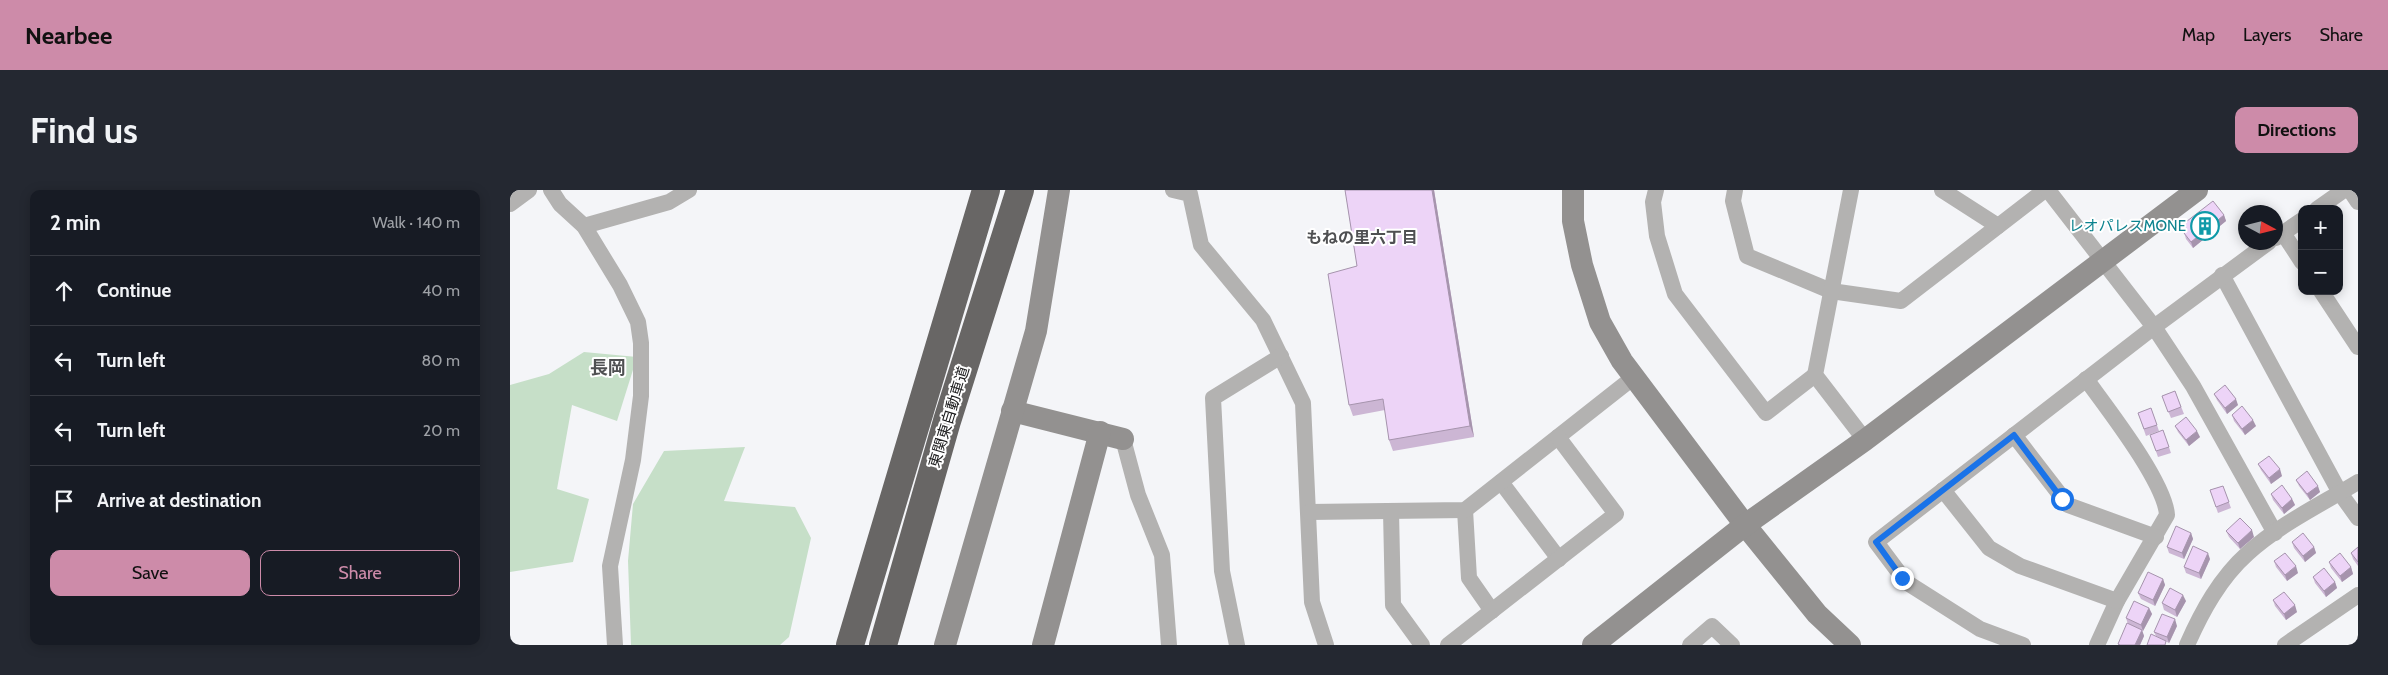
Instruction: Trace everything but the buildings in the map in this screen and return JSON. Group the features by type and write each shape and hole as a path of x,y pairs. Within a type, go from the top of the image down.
{"highway":[{"name":"東関東自動車道","path":"850,645 986,190"},
{"name":"東関東自動車道","path":"883,645 947,421 1020,190"}],"street":[{"path":"510,204 529,190"},
{"path":"551,190 560,204 584,226 633,309 641,343 641,396 632,460 610,566 615,645"},
{"path":"584,226 669,202 689,190"},
{"path":"945,645 1036,332 1059,190"},
{"path":"1173,190 1190,194 1201,245 1263,320 1303,403 1312,602 1326,645"},
{"path":"1573,190 1573,221 1584,273 1600,322 1634,377 1745,525 1817,614 1850,645"},
{"path":"1656,190 1653,202 1657,236 1675,294 1766,413 1815,375 1851,190"},
{"path":"1735,190 1733,201 1747,256 1830,291 1901,301 2046,190 2104,260 2154,327 2193,386 2275,533"},
{"path":"1942,190 1998,226"},
{"path":"1592,645 1745,525 1865,440 2197,190"},
{"path":"2323,205 2344,190"},
{"path":"2350,190 2358,202"},
{"path":"2283,233 2298,223"},
{"path":"2283,244 2298,258"},
{"path":"2023,645 1980,629 1906,582 1876,542 2222,275 2258,250"},
{"path":"2222,275 2340,493 2358,518"},
{"path":"2324,295 2358,347"},
{"path":"1237,645 1222,571 1213,398 1281,356"},
{"path":"1815,375 1865,440"},
{"path":"1309,512 1466,510 1634,377"},
{"path":"2086,379 2133,444 2167,508 2168,515 2117,601 2097,645"},
{"path":"1012,410 1124,439 1138,495 1162,555 1169,645"},
{"path":"1043,645 1100,432"},
{"path":"2014,435 2068,505 2156,537"},
{"path":"1448,645 1616,514 1558,437"},
{"path":"1501,482 1558,559"},
{"path":"2186,645 2214,592 2249,553 2275,533 2358,482"},
{"path":"1943,490 1989,548 2020,566 2117,601"},
{"path":"1466,510 1469,578 1492,611"},
{"path":"1391,511 1393,605 1422,645"},
{"path":"2285,645 2358,595"},
{"path":"1690,645 1712,626 1732,645"}],"green space":[{"path":"584,352 637,357 617,421 572,405 557,489 589,499 573,562 510,572 510,385 549,374"},
{"path":"745,447 724,501 795,507 811,538 789,637 780,645 631,645 628,561 633,504 664,451"}],"place":[{"name":"レオパレスMONE","path":"2205,226"}],"district":[{"name":"もねの里六丁目","path":"1362,237"},
{"name":"長岡","path":"608,368"}],"route":[{"path":"1902,578 1876,542 2014,435 2062,499"}]}
